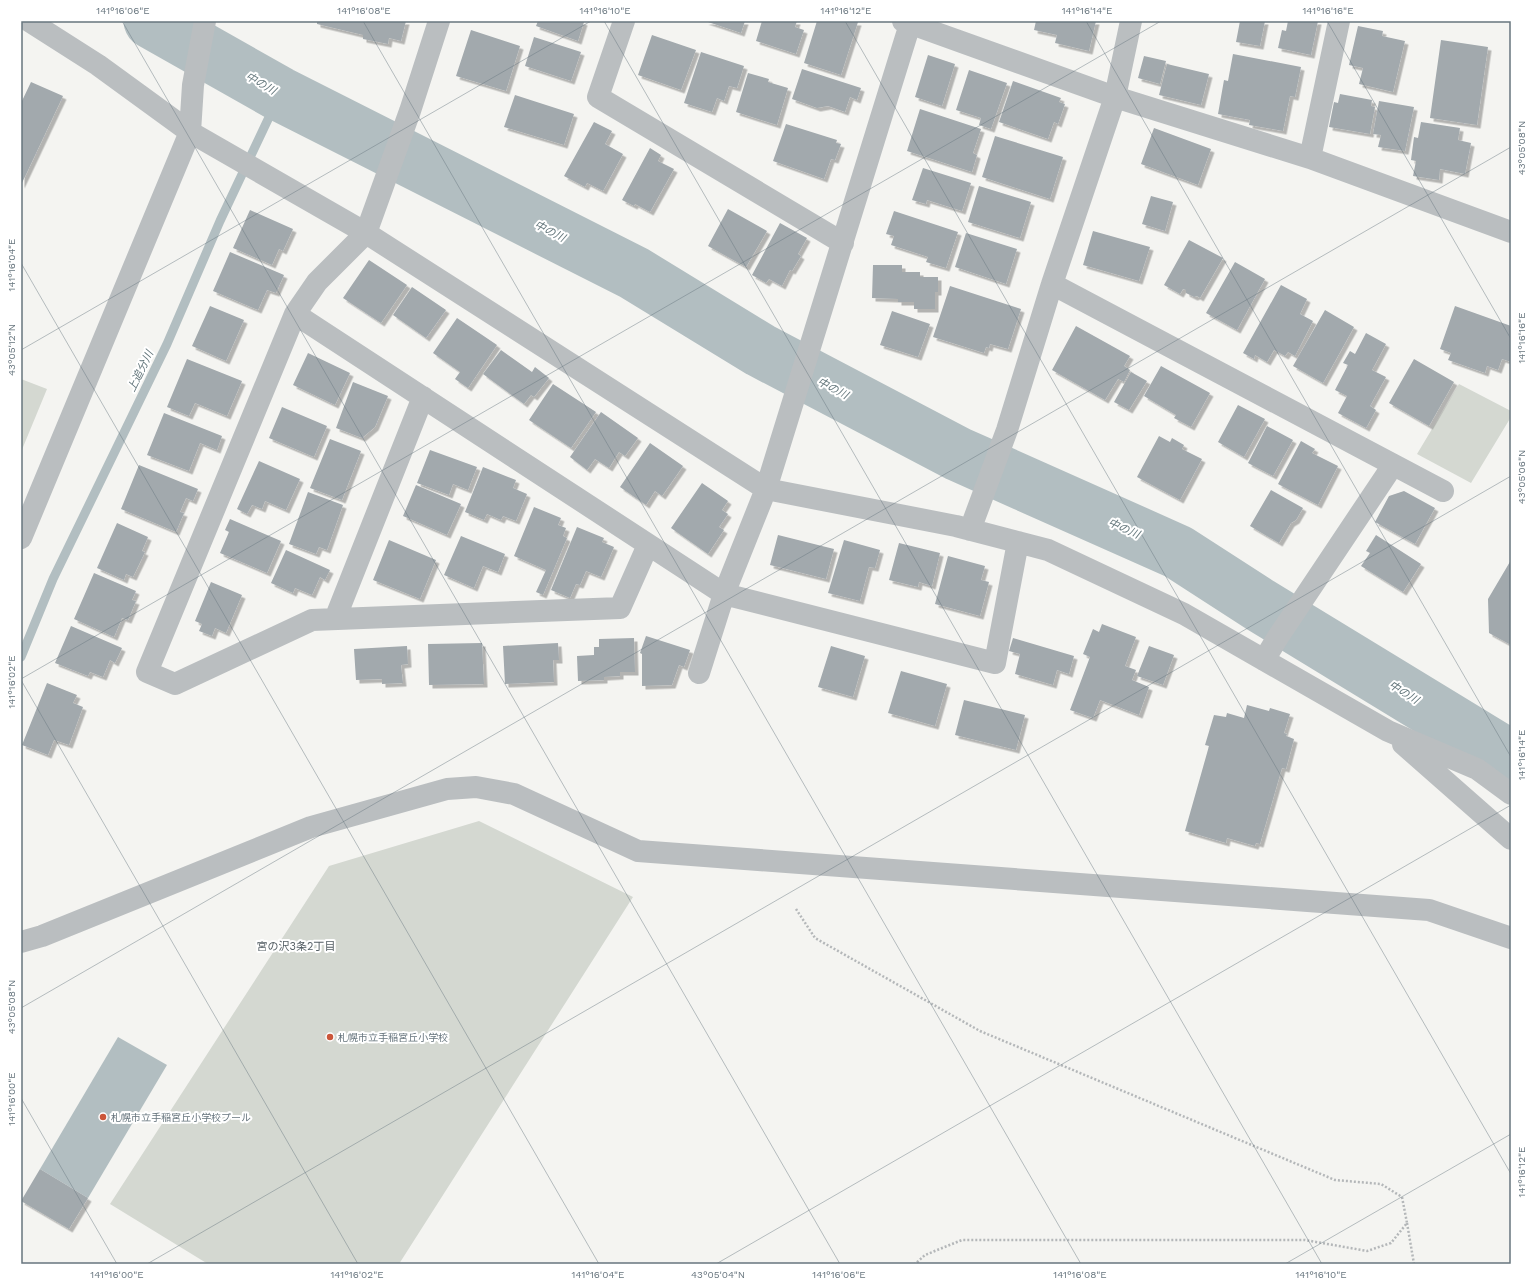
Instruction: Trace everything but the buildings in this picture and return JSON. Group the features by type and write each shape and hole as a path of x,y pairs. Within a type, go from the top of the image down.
{"street":[{"path":"21,34 28,21 98,64 190,132 366,233 766,489 956,526 1048,550 1184,614 1388,731 1477,769 1511,794"},
{"path":"21,538 190,132 193,85 205,21"},
{"path":"439,21 410,111 366,233 316,282 295,314 147,672 175,684 312,620 620,608 648,545"},
{"path":"624,21 598,97 843,243"},
{"path":"970,530 982,494 1007,430 1052,284 1114,97 1132,21"},
{"path":"1310,158 1339,21"},
{"path":"699,673 724,594 766,489 843,243 907,22 1114,97 1310,158 1511,232"},
{"path":"1052,284 1443,491"},
{"path":"295,314 724,594 995,663 1018,542"},
{"path":"335,619 422,397"},
{"path":"1264,660 1393,465"},
{"path":"1388,731 1511,839"},
{"path":"21,942 42,936 311,827 447,789 476,787 514,794 638,851 1429,910 1511,938"}],"path":[{"path":"796,909 815,938 980,1031 1335,1180 1381,1184 1402,1197 1414,1264"},
{"path":"915,1264 925,1255 962,1240 1305,1240 1367,1251 1391,1243 1407,1223"}],"shaded area":[{"path":"21,379 47,389 21,452"},
{"path":"1459,384 1511,411 1511,417 1471,483 1417,454"},
{"name":"札幌市立手稲宮丘小学校","path":"479,821 633,897 399,1264 208,1264 110,1204 329,866"},
{"name":"札幌市立手稲宮丘小学校プール","path":"118,1037 167,1065 88,1198 40,1169"}],"waterway":[{"name":"中の川","path":"151,21 280,94 634,273 760,350 958,454 1178,552 1260,605 1511,758"},
{"name":"上追分川","path":"21,657 53,579 167,344 220,221 280,94"}],"place":[{"name":"札幌市立手稲宮丘小学校","path":"330,1037"},
{"name":"札幌市立手稲宮丘小学校プール","path":"103,1117"}],"district":[{"name":"宮の沢3条2丁目","path":"296,946"}]}
